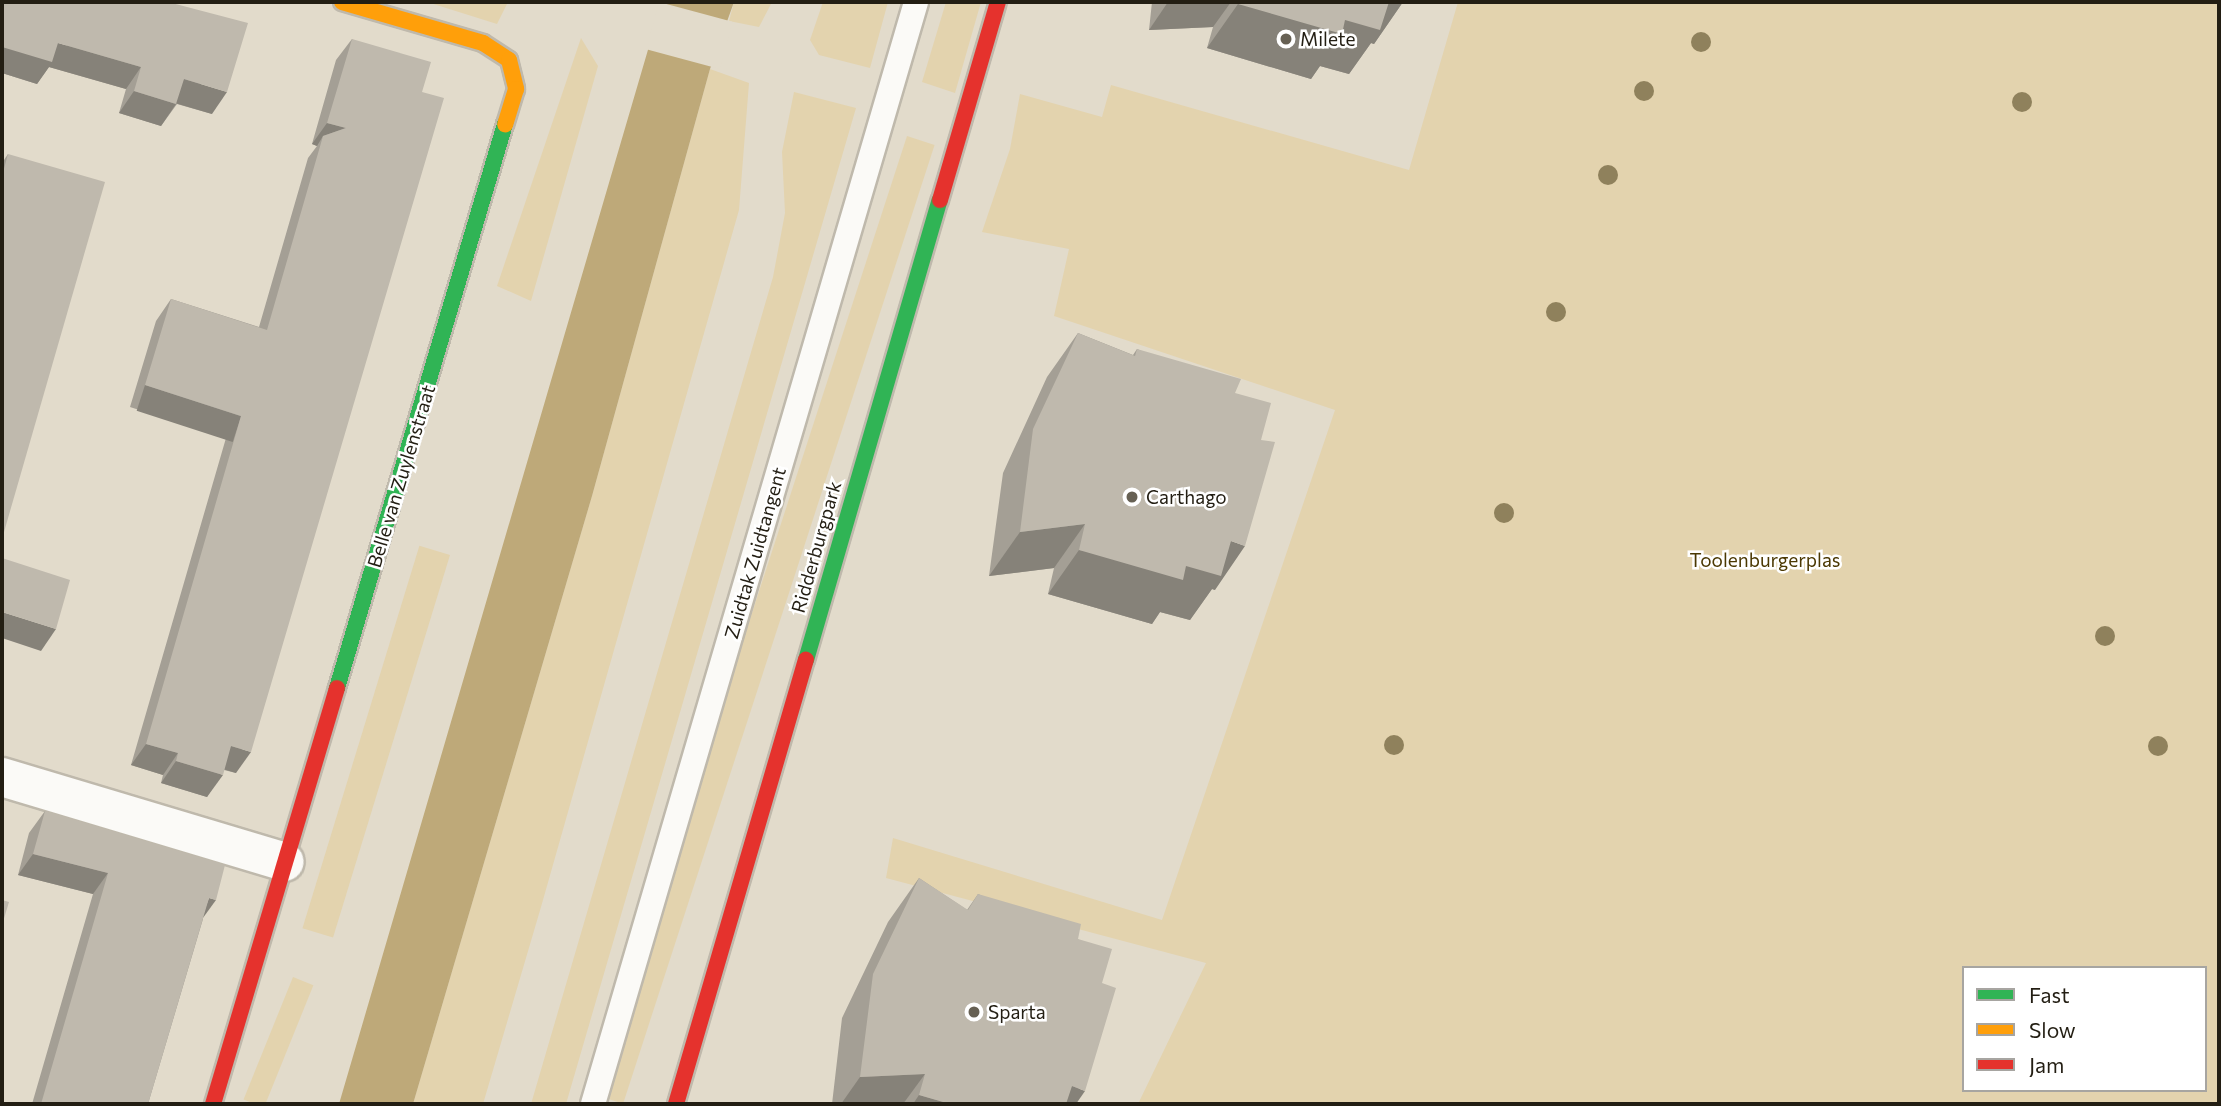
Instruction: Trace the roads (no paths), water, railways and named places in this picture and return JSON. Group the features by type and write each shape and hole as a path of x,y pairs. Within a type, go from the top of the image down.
{"street":[{"name":"Belle van Zuylenstraat","path":"213,1104 516,89 509,60 483,43 342,2"},
{"name":"Ridderburgpark","path":"676,1104 998,2"},
{"path":"2,777 285,862"}],"lane":[{"name":"Zuidtak Zuidtangent","path":"593,1104 916,2"}],"place":[{"name":"Milete","path":"1286,39"},
{"name":"Carthago","path":"1132,497"},
{"name":"Sparta","path":"974,1012"}],"park label":[{"name":"Toolenburgerplas","path":"1765,560"}]}
